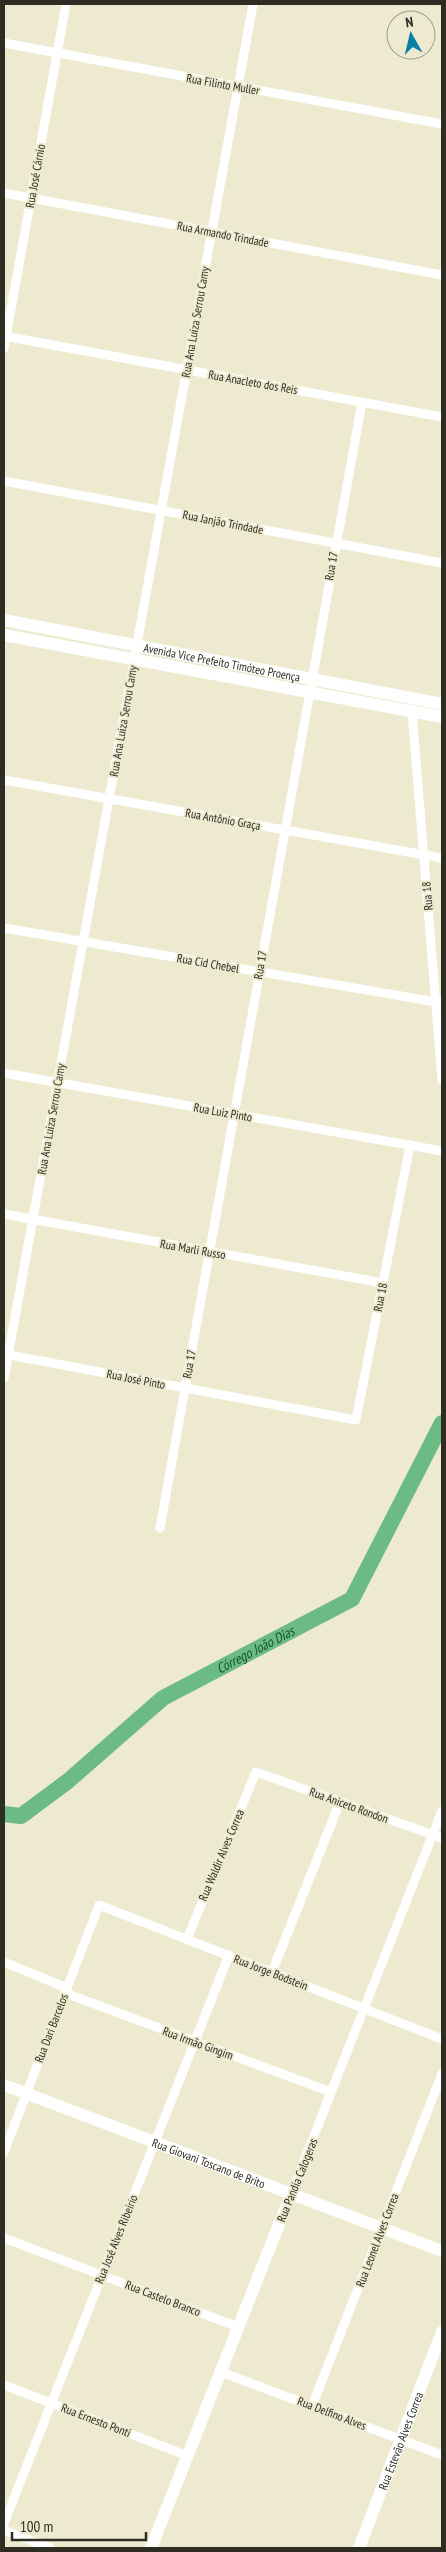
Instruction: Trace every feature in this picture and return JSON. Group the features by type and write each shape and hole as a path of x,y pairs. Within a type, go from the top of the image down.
{"main road":[{"name":"Avenida Vice Prefeito Timóteo Proença","path":"4,620 442,704"},
{"name":"Avenida Vice Prefeito Timóteo Proença","path":"4,635 442,717"},
{"name":"Rua Giovani Toscano de Brito","path":"4,2085 442,2251"},
{"name":"Rua Pandia Calogeras","path":"151,2548 291,2194"},
{"name":"Rua Estevão Alves Correa","path":"358,2548 442,2332"}],"street":[{"name":"Rua José Cárnio","path":"4,348 66,4"},
{"name":"Rua Ana Luiza Serrou Camy","path":"4,1378 6,1355 33,1219 253,4"},
{"name":"Rua Filinto Muller","path":"4,44 442,124"},
{"name":"Rua Armando Trindade","path":"4,194 442,275"},
{"name":"Rua Anacleto dos Reis","path":"5,337 442,417"},
{"name":"Rua 17","path":"160,1528 308,692 362,402"},
{"name":"Rua Janjão Trindade","path":"4,481 442,563"},
{"name":"Rua 18","path":"412,712 423,855 439,1003 442,1080"},
{"name":"Rua Antônio Graça","path":"4,780 442,858"},
{"name":"Rua Cid Chebel","path":"4,928 439,1003"},
{"name":"Rua Luiz Pinto","path":"4,1073 442,1151"},
{"name":"Rua 18","path":"356,1420 410,1146"},
{"name":"Rua Marli Russo","path":"4,1214 382,1284"},
{"name":"Rua José Pinto","path":"6,1355 356,1420"},
{"name":"Rua Aniceto Rondon","path":"256,1772 442,1838"},
{"name":"Rua Waldir Alves Correa","path":"187,1939 256,1772"},
{"path":"272,1972 340,1802"},
{"name":"Rua Pandia Calogeras","path":"291,2194 442,1811"},
{"name":"Rua Jorge Bodstein","path":"99,1905 442,2039"},
{"name":"Rua Dari Barcelos","path":"4,2152 99,1905"},
{"name":"Rua José Alves Ribeirio","path":"4,2523 229,1955"},
{"name":"Rua Irmão Gingim","path":"4,1962 66,1991 195,2042 331,2092"},
{"name":"Rua Leonel Alves Correa","path":"312,2406 442,2074"},
{"name":"Rua Castelo Branco","path":"4,2238 238,2327"},
{"name":"Rua Delfino Alves","path":"221,2372 442,2454"},
{"name":"Rua Ernesto Ponti","path":"4,2385 188,2456"},
{"path":"4,2530 50,2548"}],"waterway":[{"name":"Córrego João Dias","path":"4,1814 21,1816 68,1781 163,1698 352,1599 442,1423"}]}
